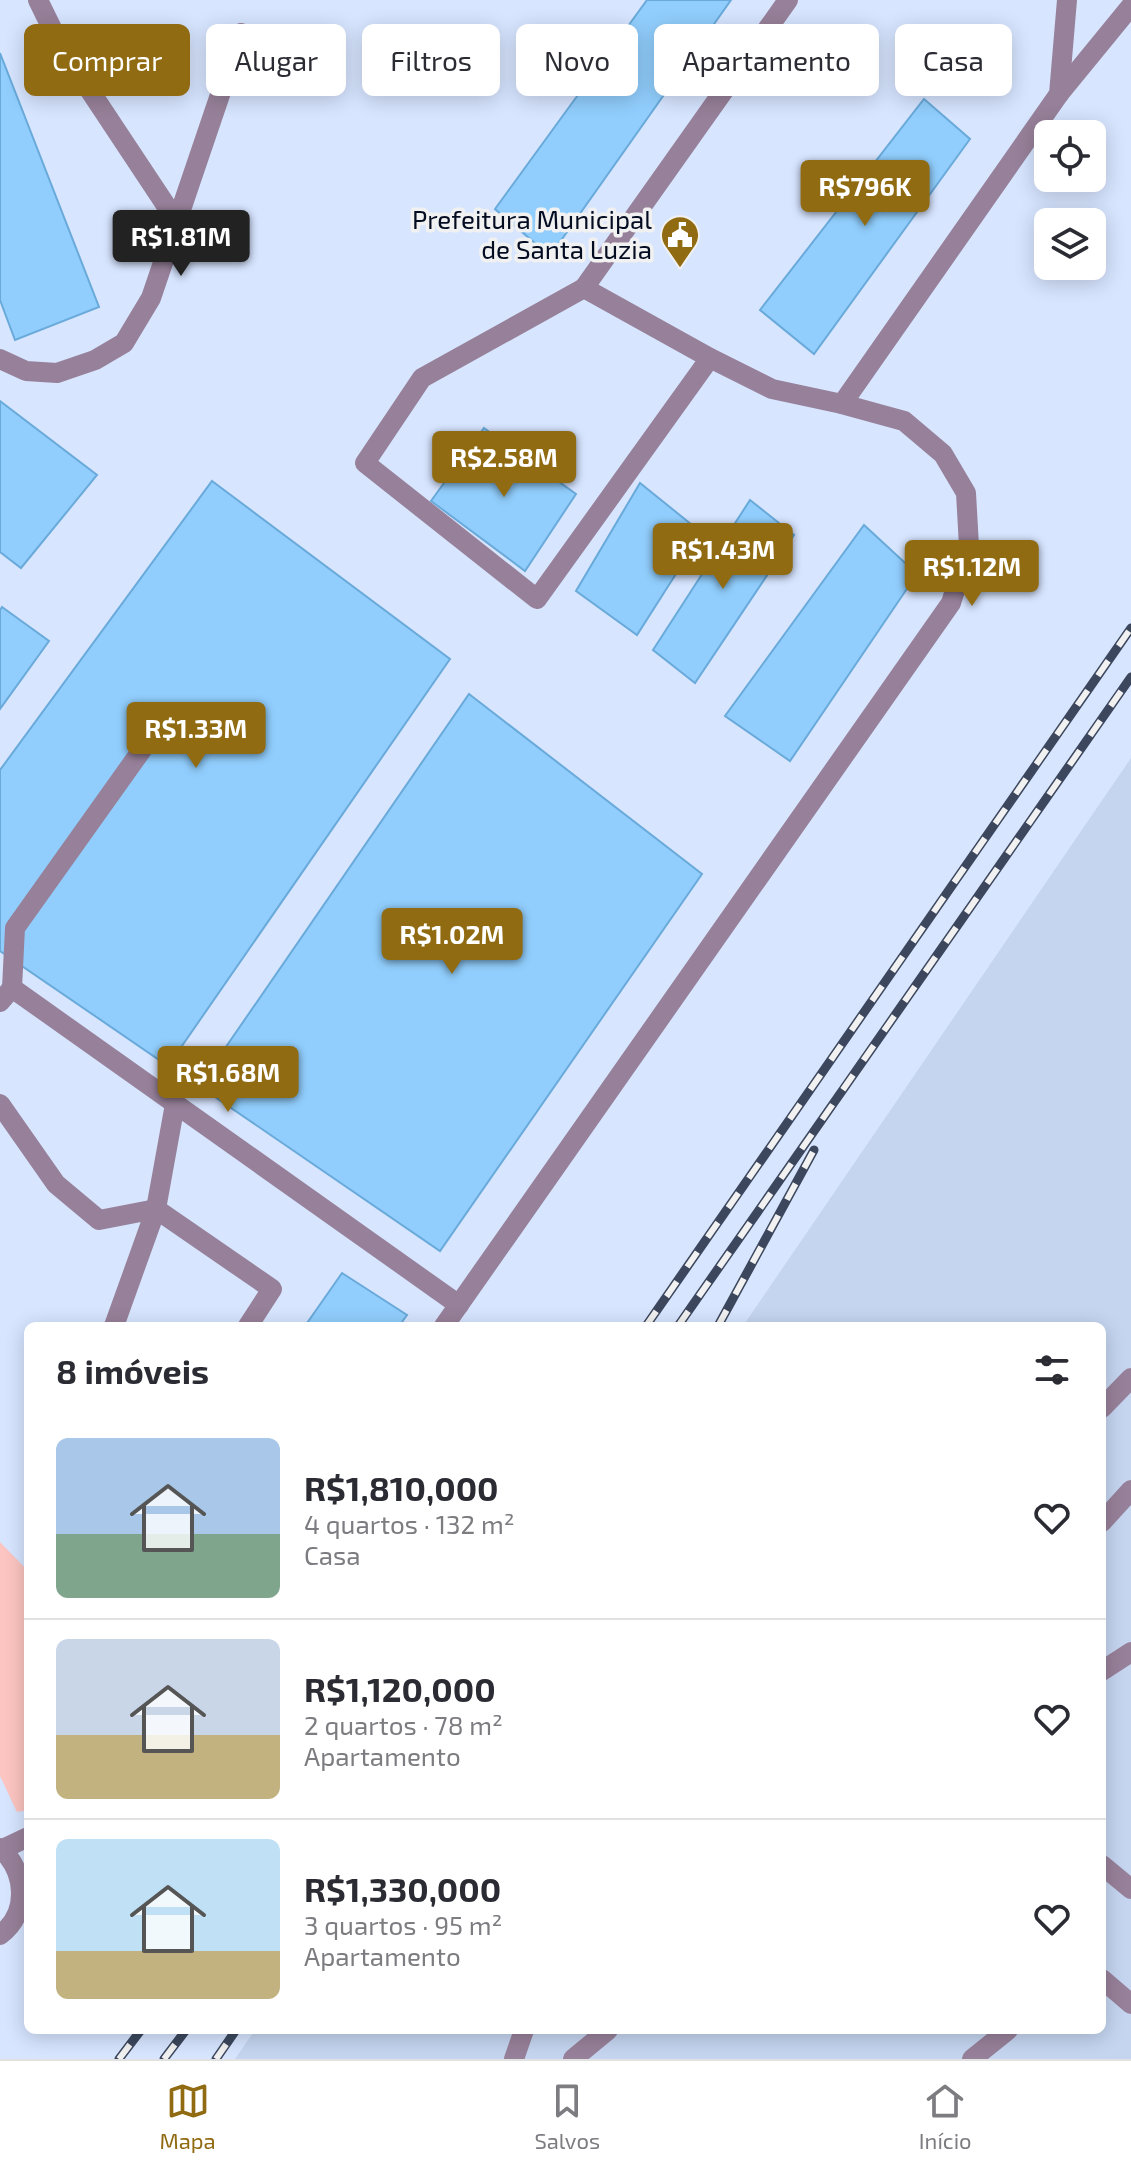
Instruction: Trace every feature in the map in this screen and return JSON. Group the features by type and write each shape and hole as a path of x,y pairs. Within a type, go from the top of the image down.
{"street":[{"path":"38,0 61,47 177,222"},
{"path":"710,358 537,599 365,463 422,378 584,288 788,0"},
{"path":"1059,94 1067,0"},
{"path":"842,404 1059,94 1131,6"},
{"path":"0,359 26,371 57,373 95,360 124,343 151,298 220,96"},
{"path":"447,1322 951,603 969,546 966,493 943,454 904,421 772,389 584,288"},
{"path":"166,716 15,928 6,995 175,1104 459,1305"},
{"path":"0,1104 56,1184 99,1220 156,1209 272,1289 251,1322"},
{"path":"115,1322 156,1209 175,1104"},
{"path":"1106,1404 1131,1378"},
{"path":"1106,1518 1131,1490"},
{"path":"1106,1668 1131,1652"},
{"path":"0,1935 22,1911 21,1881 15,1864 1,1848 24,1839"},
{"path":"1106,1868 1131,1889"},
{"path":"1106,1982 1131,2004"},
{"path":"514,2059 523,2034"},
{"path":"573,2059 603,2034"},
{"path":"972,2059 1003,2034"}],"shaded area":[{"path":"1131,758 1131,2059 235,2059 252,2034 1106,2034 1106,1322 746,1322"},
{"path":"0,1542 24,1567 24,1811 17,1812 0,1776"}],"building":[{"path":"647,0 731,0 714,24 654,24 654,96 663,96 550,256 495,209 577,96 638,96 638,24 630,24"},
{"path":"0,53 99,307 15,340 0,300"},
{"path":"924,99 970,139 814,354 760,310"},
{"path":"0,401 97,475 21,568 0,552"},
{"path":"484,428 576,494 525,571 431,501"},
{"path":"212,481 450,659 168,1066 0,951 0,770"},
{"path":"640,483 702,533 637,635 576,591"},
{"path":"750,500 794,535 695,683 653,650"},
{"path":"864,525 917,574 790,761 725,716"},
{"path":"2,607 49,641 0,709 0,610"},
{"path":"469,694 702,874 440,1251 199,1086"},
{"path":"342,1273 407,1315 402,1322 308,1322"}],"railway":[{"path":"649,1322 1131,628"},
{"path":"681,1322 1131,677"},
{"path":"720,1322 814,1150"},
{"path":"119,2059 138,2034"},
{"path":"164,2059 183,2034"},
{"path":"216,2059 233,2034"}],"place":[{"name":"Prefeitura Municipal de Santa Luzia","path":"680,269"}]}
